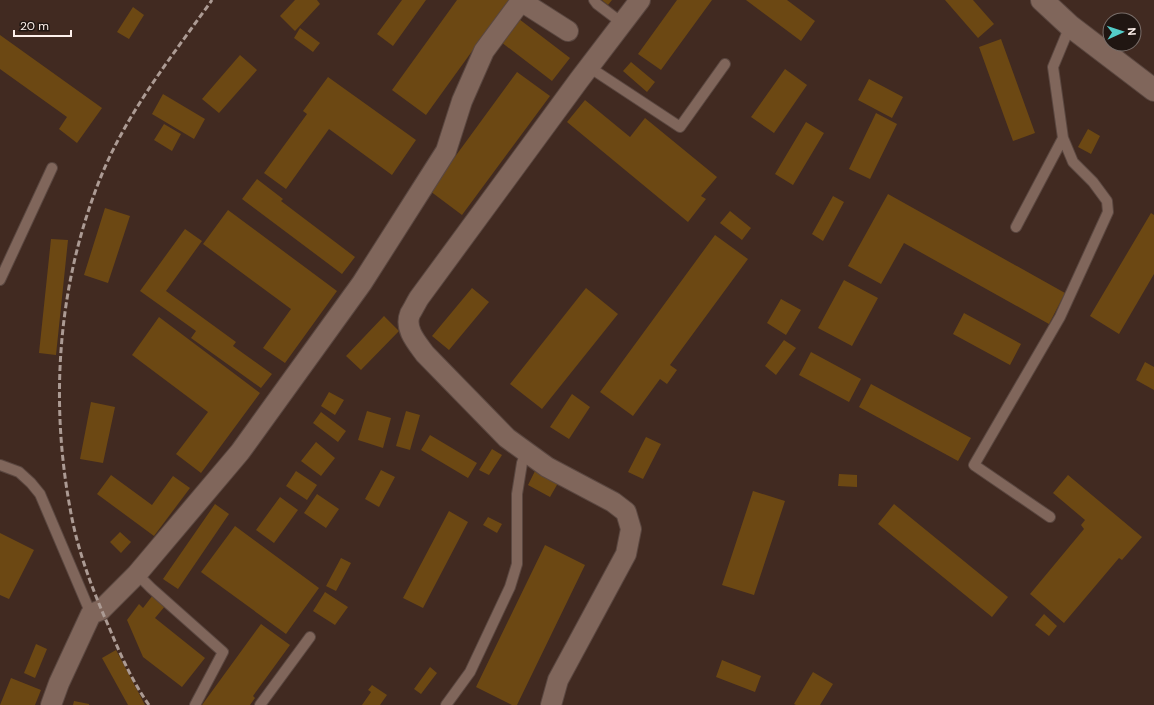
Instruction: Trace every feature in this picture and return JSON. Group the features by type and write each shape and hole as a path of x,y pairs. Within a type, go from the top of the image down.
{"street":[{"path":"551,705 558,680 626,554 630,529 626,512 613,502 547,466 507,438 416,343 410,331 409,316 419,298 640,0"},
{"path":"1042,0 1070,26 1154,90"},
{"path":"51,705 59,683 90,614 101,610 138,574 240,452 362,283 446,151 462,101 484,51 521,1 568,31"}],"lane":[{"path":"594,0 622,23"},
{"path":"1050,517 974,465 1060,317 1108,212 1106,201 1093,182 1073,162 1063,138 1053,67 1070,26"},
{"path":"589,67 680,127 725,64"},
{"path":"1016,227 1063,138"},
{"path":"0,280 52,168"},
{"path":"446,705 470,672 510,587 517,564 517,494 522,463 526,452"},
{"path":"0,465 19,472 32,483 40,494 90,614"},
{"path":"138,574 151,588 223,652 195,705"},
{"path":"260,705 310,637"}],"building":[{"path":"295,0 317,0 320,4 295,31 280,16"},
{"path":"402,0 426,0 393,46 377,34"},
{"path":"457,0 509,0 426,115 392,90"},
{"path":"602,0 612,0 608,5"},
{"path":"677,0 712,0 661,70 638,54"},
{"path":"746,0 787,0 815,21 801,41"},
{"path":"945,0 973,0 994,24 978,38"},
{"path":"133,7 144,15 129,39 117,32"},
{"path":"519,19 570,58 552,81 501,42"},
{"path":"300,28 320,43 313,52 294,38"},
{"path":"0,35 102,108 77,143 59,129 67,117 0,69"},
{"path":"1001,39 1035,133 1013,141 979,47"},
{"path":"240,55 257,70 219,113 202,99"},
{"path":"631,62 655,82 647,92 623,71"},
{"path":"785,69 807,85 774,133 751,117"},
{"path":"517,72 550,96 462,215 430,191"},
{"path":"328,77 416,140 392,175 329,129 286,189 264,173 307,114 303,111"},
{"path":"869,79 903,97 892,118 858,100"},
{"path":"163,94 205,119 194,139 152,114"},
{"path":"585,100 630,137 645,118 717,177 701,196 706,199 688,222 567,122"},
{"path":"876,113 897,124 870,179 849,169"},
{"path":"806,122 824,133 793,185 775,174"},
{"path":"164,124 181,134 172,151 154,140"},
{"path":"1088,129 1100,136 1091,154 1078,147"},
{"path":"257,179 283,199 281,201 355,257 342,274 242,199"},
{"path":"888,194 1065,293 1049,324 904,243 881,284 848,266"},
{"path":"833,196 844,202 823,241 812,234"},
{"path":"105,208 130,216 108,283 84,275"},
{"path":"228,210 337,291 285,363 263,348 291,309 203,244"},
{"path":"730,211 751,228 742,240 720,223"},
{"path":"1151,213 1154,215 1154,274 1119,334 1090,316"},
{"path":"185,229 202,241 166,291 236,342 233,346 272,374 261,388 191,338 196,331 140,291"},
{"path":"715,235 748,259 670,365 677,370 667,384 660,379 633,416 600,392"},
{"path":"51,239 68,240 56,355 39,353"},
{"path":"844,280 878,298 852,346 818,328"},
{"path":"472,288 489,302 449,350 432,336"},
{"path":"586,288 618,314 542,409 510,384"},
{"path":"781,299 801,310 786,335 767,323"},
{"path":"964,313 1021,344 1010,365 953,334"},
{"path":"384,316 399,331 361,370 346,356"},
{"path":"159,317 260,393 201,473 176,454 208,412 132,355"},
{"path":"784,340 796,348 776,375 765,366"},
{"path":"811,352 861,379 849,402 799,375"},
{"path":"1145,362 1154,367 1154,390 1136,380"},
{"path":"871,384 971,438 958,461 859,407"},
{"path":"329,392 344,400 335,415 321,406"},
{"path":"572,394 590,407 569,439 550,427"},
{"path":"91,402 115,407 103,463 80,459"},
{"path":"367,411 391,418 383,448 358,440"},
{"path":"406,411 420,415 410,450 396,446"},
{"path":"321,412 346,431 338,442 313,423"},
{"path":"430,435 477,463 468,478 421,450"},
{"path":"646,437 661,444 643,479 628,472"},
{"path":"316,442 335,458 321,476 301,461"},
{"path":"492,449 502,455 489,475 479,470"},
{"path":"381,470 395,477 379,507 365,499"},
{"path":"296,471 317,485 307,500 286,486"},
{"path":"535,471 558,483 550,497 528,485"},
{"path":"839,474 857,475 857,487 838,486"},
{"path":"111,475 152,505 173,476 190,488 154,536 97,494"},
{"path":"1068,475 1142,537 1122,560 1119,558 1064,623 1030,594 1084,529 1081,525 1085,520 1053,493"},
{"path":"753,491 785,501 754,595 722,585"},
{"path":"317,494 339,509 326,528 304,513"},
{"path":"280,497 298,510 274,543 256,530"},
{"path":"215,504 229,514 178,589 163,579"},
{"path":"894,504 1008,597 992,617 878,524"},
{"path":"449,511 468,522 423,608 403,598"},
{"path":"488,517 502,524 497,533 483,525"},
{"path":"235,526 319,588 286,634 201,572"},
{"path":"120,532 131,542 121,553 110,542"},
{"path":"0,533 34,550 9,599 0,595"},
{"path":"545,545 585,565 517,705 512,705 476,687"},
{"path":"341,558 351,563 336,591 326,586"},
{"path":"325,592 348,607 335,625 313,611"},
{"path":"153,595 166,605 155,618 205,658 182,687 143,657 127,620 139,604 143,608"},
{"path":"1044,614 1057,626 1049,636 1035,625"},
{"path":"261,624 290,645 253,696 255,698 250,705 202,705"},
{"path":"36,644 47,649 35,678 24,673"},
{"path":"116,650 145,705 128,705 102,658"},
{"path":"722,660 761,676 755,692 716,677"},
{"path":"430,667 437,673 421,694 414,689"},
{"path":"813,672 833,684 820,705 794,704"},
{"path":"11,678 41,690 35,705 0,705"},
{"path":"372,685 387,695 380,705 362,705 371,692 368,690"},
{"path":"74,701 89,704 89,705 73,705"}],"railway":[{"path":"149,705 132,677 103,613 81,554 73,523 64,467 60,426 62,344 66,303 74,263 84,223 98,184 134,111 164,66 212,0"}]}
